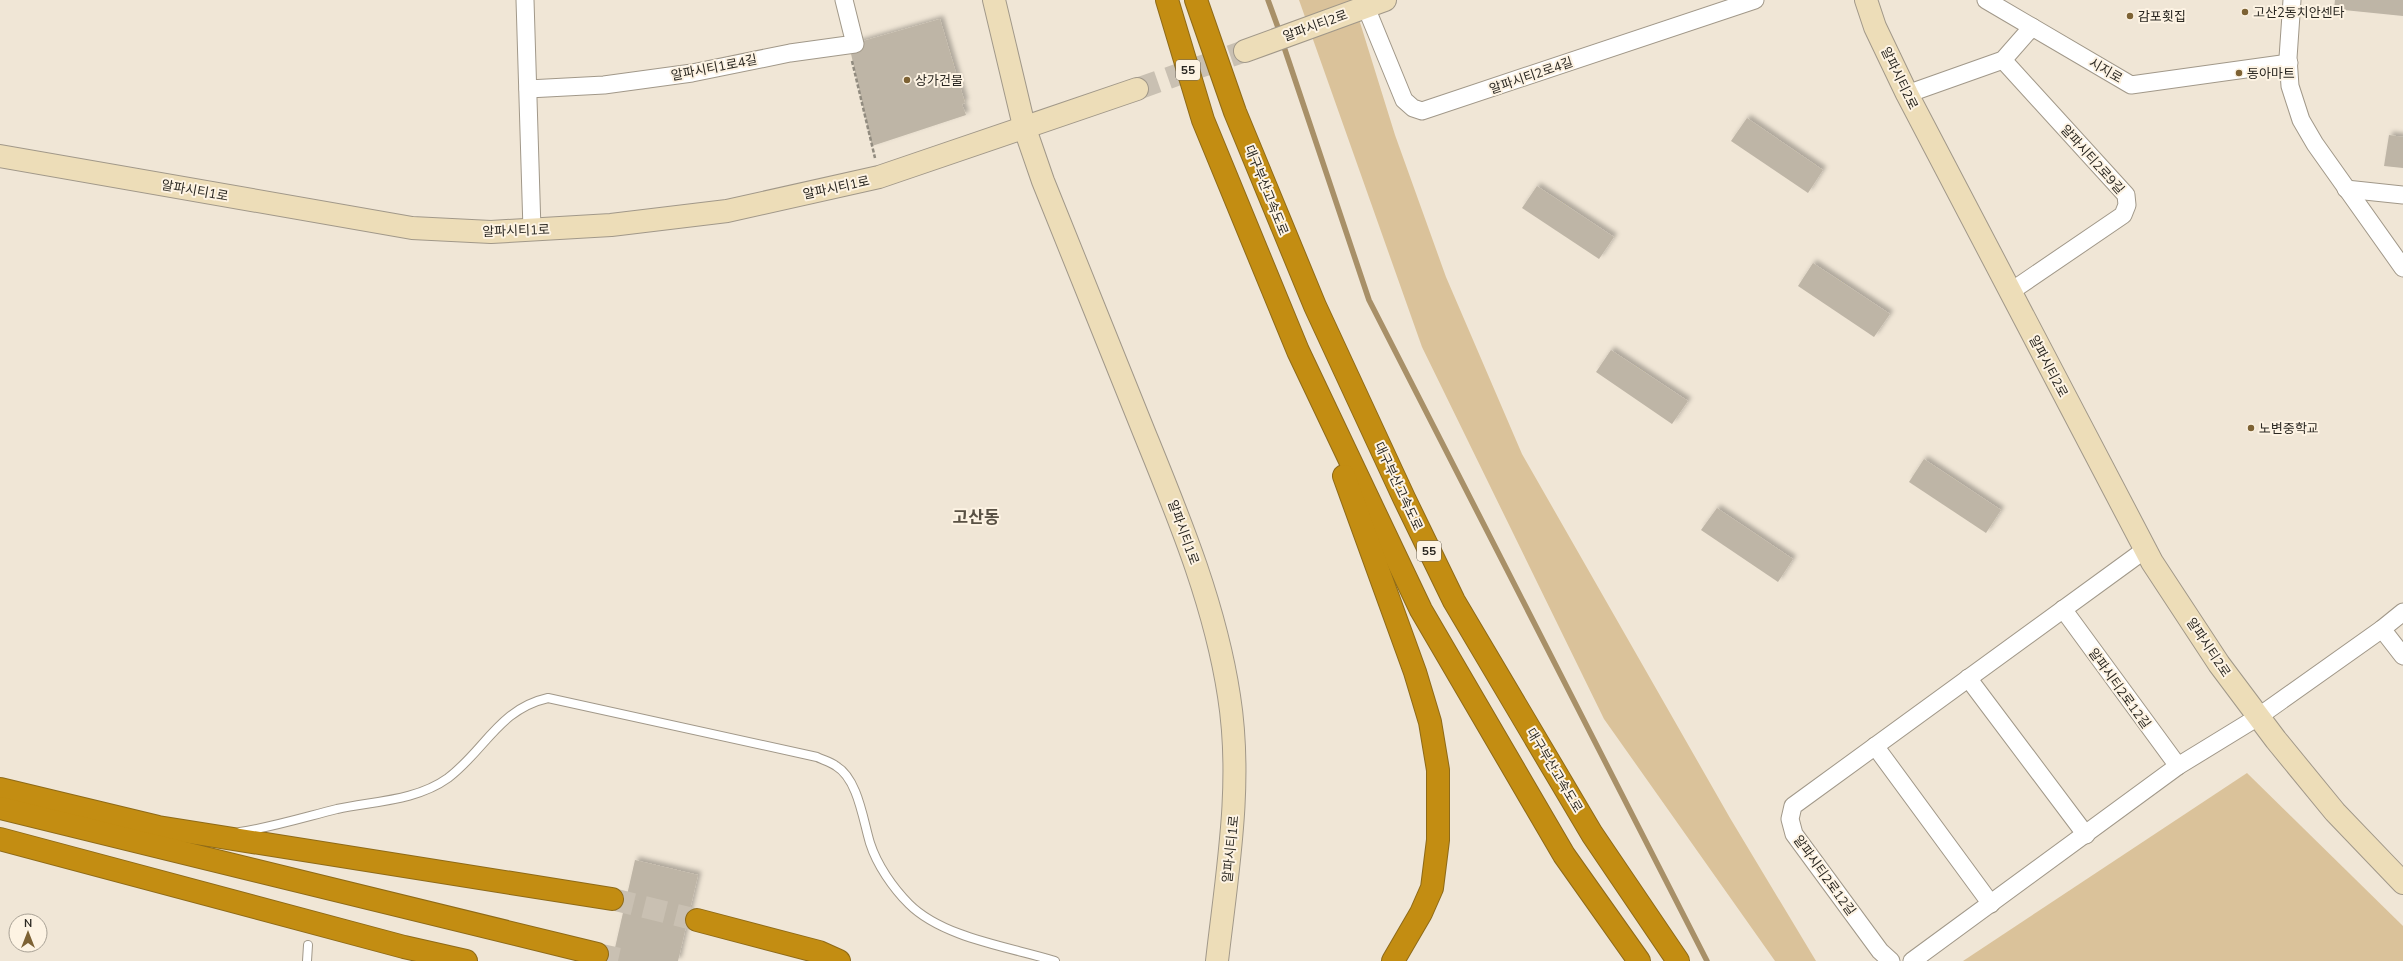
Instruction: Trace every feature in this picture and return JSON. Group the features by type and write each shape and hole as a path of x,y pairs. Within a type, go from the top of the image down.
{"highway":[{"name":"55","path":"1168,0 1203,120 1298,351 1421,610 1564,855 1639,961"},
{"name":"대구부산고속도로","path":"1196,0 1235,112 1315,306 1404,498 1454,601 1592,834 1678,961"},
{"path":"1298,351 1415,672 1435,744 1439,807 1438,840 1432,888 1421,913 1393,961"},
{"path":"0,789 158,827 612,898"},
{"path":"0,808 597,954"},
{"path":"0,839 217,895 404,947 466,961"},
{"path":"0,856 65,857"},
{"path":"697,920 819,952 839,961"}],"street":[{"path":"525,0 532,230"},
{"path":"844,0 855,44"},
{"name":"알파시티1로","path":"994,0 1024,126 1043,181 1188,540 1218,636 1230,698 1235,769 1234,819 1217,961"},
{"name":"알파시티2로4길","path":"1372,2 1404,100 1413,108 1422,111 1755,0"},
{"name":"알파시티2로","path":"1866,0 1876,27 1907,94 2146,549 2219,664 2258,717 2335,812 2403,883"},
{"name":"시지로","path":"1986,0 2131,85 2289,63"},
{"path":"2292,0 2289,63 2290,86 2301,120 2346,189 2403,268"},
{"name":"알파시티2로","path":"1245,51 1372,2"},
{"path":"1907,94 2003,60 2032,27"},
{"name":"알파시티1로4길","path":"528,89 604,85 692,73 790,53 855,44"},
{"name":"알파시티2로9길","path":"2003,60 2126,195 2128,205 2123,215 2010,292"},
{"path":"1024,126 1137,89"},
{"name":"알파시티1로","path":"0,156 412,228 491,232 611,225 727,211 879,177 1024,126"},
{"path":"2346,189 2403,195"},
{"name":"알파시티2로12길","path":"1891,961 1880,951 1794,834 1790,819 1793,806 2146,549"},
{"name":"알파시티2로12길","path":"2063,609 2178,766"},
{"path":"1912,961 2086,835 2178,766 2258,717 2382,629 2403,612"},
{"path":"2382,629 2403,656"},
{"path":"1968,678 2086,835"},
{"path":"1875,746 1991,904"}],"lane":[{"path":"209,836 267,828 339,809 400,798 431,787 447,778 505,718 518,708 548,698 817,757 837,766 850,781 861,806 871,844 885,874 909,904 929,921 966,935 1055,961"},
{"path":"307,961 308,945"},
{"path":"404,947 426,961"}],"path":[{"path":"855,44 849,45 879,177"}],"shaded area":[{"path":"1299,0 1353,0 1395,135 1446,277 1522,454 1730,818 1816,961 1775,961 1604,719 1422,347"},
{"path":"2247,773 2403,926 2403,961 1963,961"}],"building":[{"path":"2335,0 2403,0 2403,16 2334,9"},
{"name":"상가건물","path":"940,19 965,103 962,104 966,115 872,146 849,45"},
{"path":"1747,118 1823,170 1808,193 1731,141"},
{"path":"2389,135 2403,137 2403,168 2384,166"},
{"path":"1537,186 1614,237 1599,259 1522,208"},
{"path":"1813,263 1890,314 1874,337 1798,286"},
{"path":"1611,350 1688,401 1672,424 1596,372"},
{"path":"1924,459 2001,510 1986,533 1909,482"},
{"path":"1717,508 1793,559 1778,582 1701,530"},
{"path":"635,860 698,875 678,961 612,961"}],"waterway":[{"path":"1268,0 1280,33"},
{"path":"1282,41 1369,300 1707,961"}],"tunnel":[{"path":"1137,89 1245,51"},
{"path":"612,899 697,920"},
{"path":"597,954 629,961"}],"place":[{"name":"고산2동치안센타","path":"2245,12"},
{"name":"감포횟집","path":"2130,16"},
{"name":"동아마트","path":"2239,73"},
{"name":"상가건물","path":"907,80"},
{"name":"노변중학교","path":"2251,428"}],"district":[{"name":"고산동","path":"976,517"}]}
